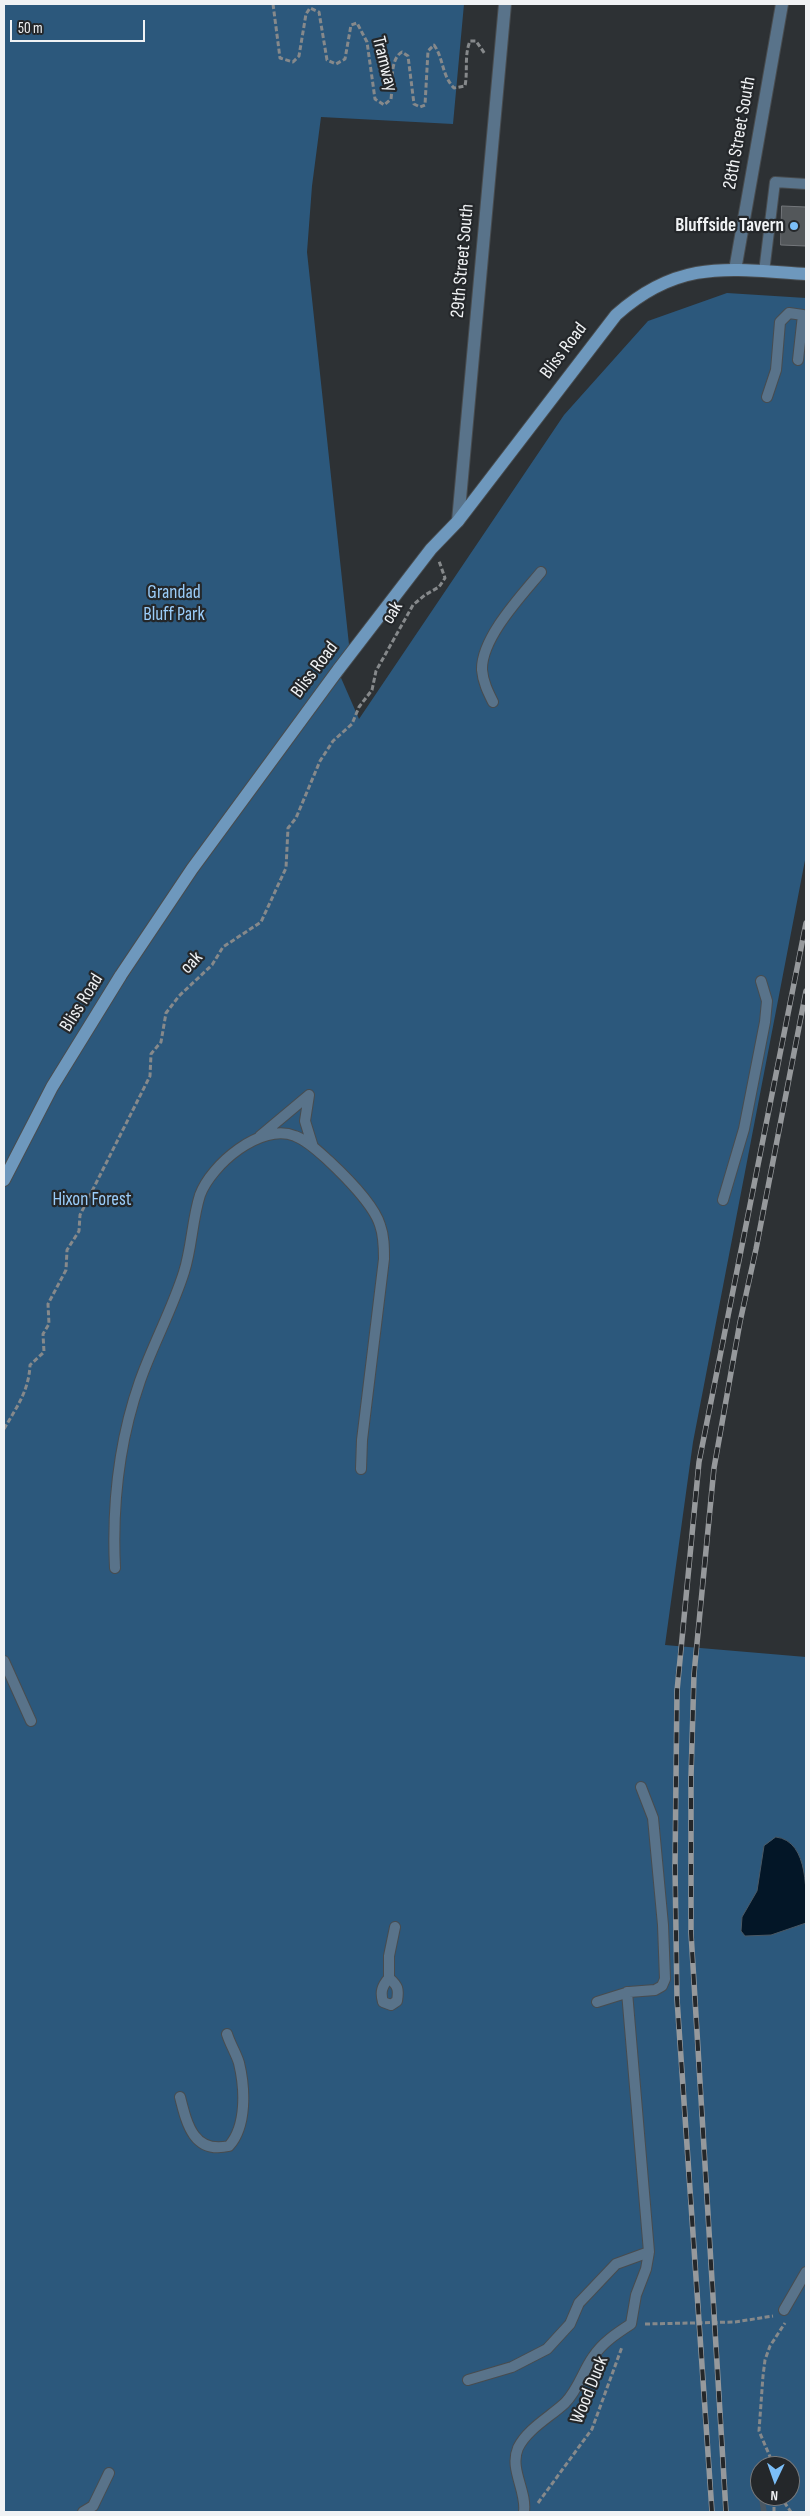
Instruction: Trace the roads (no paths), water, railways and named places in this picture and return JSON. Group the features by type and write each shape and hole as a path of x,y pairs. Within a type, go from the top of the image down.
{"street":[{"name":"29th Street South","path":"458,521 505,4"},
{"name":"28th Street South","path":"735,270 782,4"},
{"name":"Bliss Road","path":"4,1180 56,1080 121,975 186,878 338,670 431,549 458,521 616,315 637,296 658,284 680,276 735,270 806,274"}],"lane":[{"path":"764,272 775,182 806,184"},
{"path":"767,397 776,370 780,322 788,313 803,315 798,360"},
{"path":"493,702 482,669 492,637 541,572"},
{"path":"723,1200 744,1128 766,1016 767,1001 761,982"},
{"path":"115,1568 113,1530 124,1435 140,1381 184,1271 192,1226 201,1193 215,1169 310,1095 305,1121 313,1147"},
{"path":"257,1138 273,1134 294,1135 313,1147 346,1176 380,1223 384,1239 384,1259 362,1440 361,1469"},
{"path":"4,1661 31,1721"},
{"path":"597,2002 627,1992 656,1990 662,1986 665,1979 663,1925 653,1818 641,1787"},
{"path":"389,1978 389,1956 395,1927"},
{"path":"524,2512 524,2493 516,2470 517,2449 527,2435 566,2402 593,2356 610,2339 631,2324 636,2295 646,2269 649,2252 627,1992"},
{"path":"180,2097 188,2123 198,2139 206,2147 219,2149 229,2146 240,2128 242,2082 238,2061 231,2048 227,2034"},
{"path":"468,2380 512,2367 547,2349 570,2324 579,2302 616,2264 649,2252"},
{"path":"784,2310 806,2272"},
{"path":"83,2512 93,2506 109,2473"}],"waterway":[{"path":"763,2506 764,2512"}],"railway":[{"path":"712,2512 677,1999 675,1866 677,1691 699,1462 806,923"},
{"path":"726,2512 691,1933 691,1777 694,1674 714,1468 740,1322 806,991"}],"place":[{"name":"Bluffside Tavern","path":"794,226"}],"park label":[{"name":"Grandad Bluff Park","path":"174,604"},
{"name":"Hixon Forest","path":"92,1200"}]}
